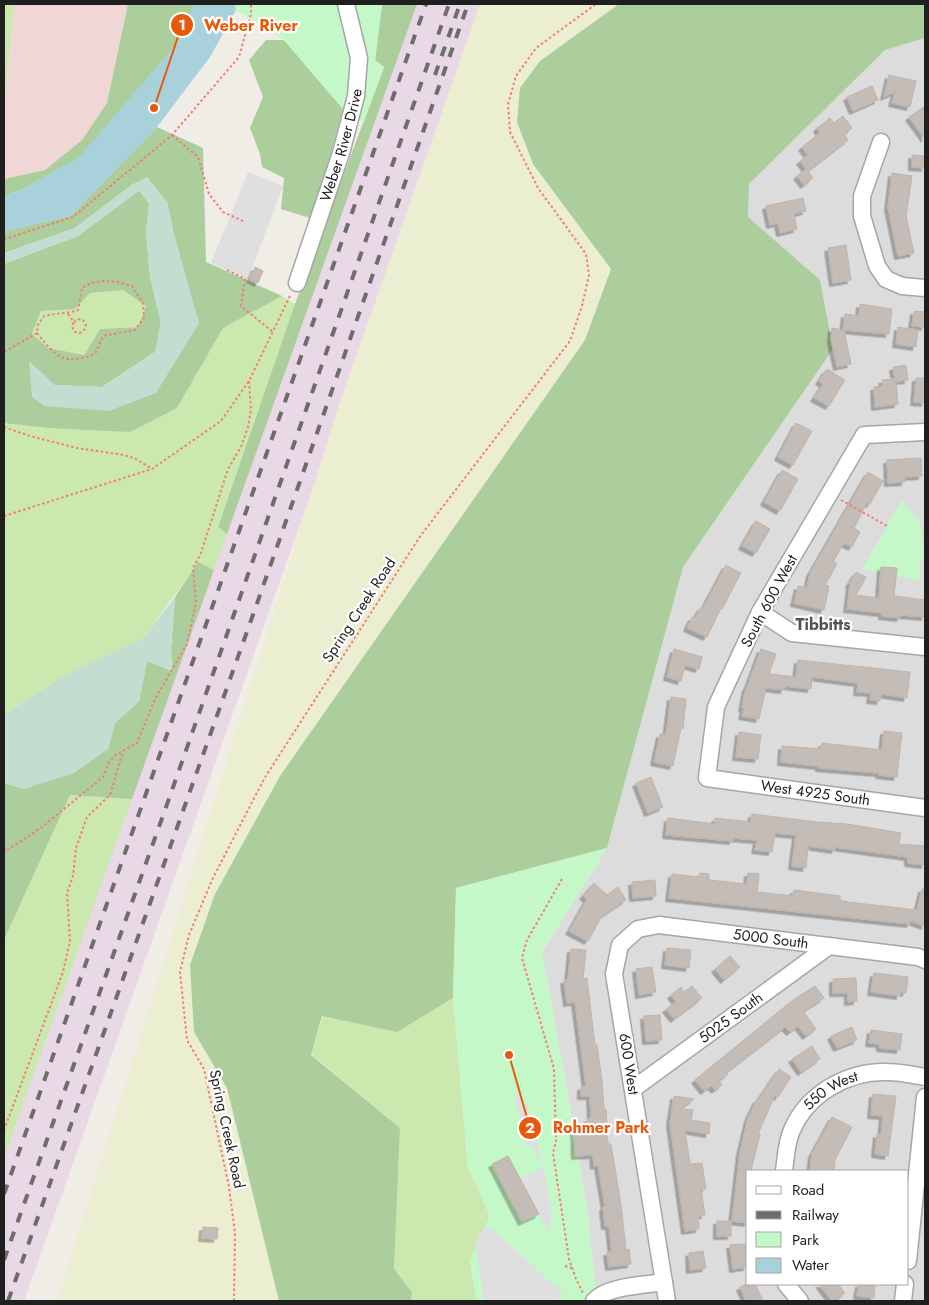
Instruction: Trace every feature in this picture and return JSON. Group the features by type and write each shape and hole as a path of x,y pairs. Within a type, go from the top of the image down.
{"street":[{"name":"Weber River Drive","path":"296,283 341,154 356,96 360,58 346,4"},
{"path":"881,142 862,196 862,216 876,266 886,279 902,286 925,288"},
{"name":"South 600 West","path":"707,778 716,706 760,612 864,435 925,432"},
{"path":"760,612 792,632 925,647"},
{"name":"West 4925 South","path":"707,778 925,808"},
{"name":"5000 South","path":"620,945 638,930 659,925 918,957 925,960"},
{"name":"600 West","path":"620,945 614,974 667,1301"},
{"name":"5025 South","path":"633,1089 828,946"},
{"name":"550 West","path":"784,1170 787,1145 792,1130 809,1104 831,1086 860,1074 888,1072 925,1077"},
{"path":"909,1251 925,1097"},
{"path":"589,1298 597,1297 610,1291 664,1282"},
{"path":"787,1285 800,1301"},
{"path":"903,1301 905,1285"}],"path":[{"path":"4,239 73,218 172,136 239,57 252,14 250,4"},
{"name":"Spring Creek Road","path":"234,1301 235,1233 230,1187 204,1070 187,1040 180,972 189,935 212,880 264,779 421,535 570,341 582,306 589,275 586,254 538,188 510,132 508,104 516,76 536,48 596,4"},
{"path":"172,136 198,157 209,194 223,212 245,222"},
{"path":"227,270 245,279 241,306 273,332"},
{"path":"4,351 36,333 38,325 44,316 56,313 68,314 78,310 82,288 91,283 103,281 118,282 132,286 143,303 144,318 135,330 103,336 95,354 80,360 62,359 49,349 36,333"},
{"path":"4,516 152,469 221,421 249,381 296,283"},
{"path":"68,314 74,322"},
{"path":"78,319 83,320 86,325 85,330 80,333 75,332 72,327 74,322 78,319"},
{"path":"4,848 6,851 42,827 103,778 109,762 123,750 137,742 155,699 187,644 196,602 193,568 202,553 228,469 241,446 248,427 251,410 249,381"},
{"path":"4,427 77,448 124,455 152,469"},
{"path":"835,496 886,526"},
{"path":"4,1130 62,972 70,940 67,893 73,876 76,848 87,817 110,795 123,750"},
{"path":"562,879 527,940 522,958 554,1069 556,1141 553,1154 572,1268 589,1298"},
{"path":"565,1266 572,1268"}],"shaded area":[{"path":"14,4 128,4 107,103 82,140 45,170 4,179 4,107"},
{"path":"405,4 485,4 24,1301 4,1301 4,1141"},
{"path":"925,38 925,1301 597,1301 588,1217 542,952 607,848 683,567 833,349 820,281 748,217 749,184 885,50"},
{"path":"248,172 283,186 248,279 211,263"},
{"path":"513,1091 527,1105 543,1167 531,1145 527,1146"},
{"path":"543,1167 551,1204 550,1234 520,1179"},
{"path":"488,1227 495,1231 556,1287 564,1287 556,1301 484,1301 475,1244 480,1233"}],"green space":[{"path":"4,4 14,4 4,107"},
{"path":"128,4 195,4 177,44 79,158 23,189 4,196 4,179 45,170 82,140 107,103"},
{"path":"236,4 382,4 375,60 384,67 364,122 343,109 284,40 236,10"},
{"path":"382,4 417,4 227,534 218,527 295,304 384,67 375,60"},
{"path":"480,4 619,4 540,61 520,88 517,122 533,164 611,269 585,340 280,776 194,1032 227,1088 279,1301 57,1301 341,399"},
{"path":"619,4 925,4 925,38 885,50 749,184 748,217 820,280 833,349 683,567 607,848 456,888 453,998 397,1032 322,1016 311,1055 400,1128 394,1269 412,1292 411,1301 279,1301 227,1088 194,1032 190,965 215,894 280,776 585,340 611,269 533,164 517,122 520,88 540,61"},
{"path":"266,40 284,40 343,109 313,219 281,209 284,178 262,167 260,154 250,128 263,97 249,60"},
{"path":"157,127 203,148 206,262 282,296 223,328 177,408 130,432 50,428 4,423 4,264 78,236 139,190 149,204 146,232 150,277 161,323 155,352 102,387 55,385 32,397 156,393 173,230 167,202 133,184 75,228 4,253 4,231 70,216","holes":["123,290 146,306 138,327 100,329 84,355 48,348 32,334 41,311 75,309 90,293"]},
{"path":"147,177 167,202 199,323 156,393 109,411 44,406 32,397 29,361 55,385 102,387 155,352 161,323 150,277 146,232 149,204 139,191 78,236 4,264 4,253 75,228 133,184"},
{"path":"123,289 146,306 138,327 100,329 84,355 48,348 32,334 41,311 75,309 90,293"},
{"path":"282,296 295,304 218,527 227,534 214,570 198,563 144,637 60,678 4,715 4,423 177,408 223,328"},
{"path":"902,500 920,522 925,559 920,560 919,580 862,569"},
{"path":"198,562 214,570 132,799 70,795 4,940 4,783 24,789 108,749 115,723 139,701 147,661 172,671 171,649 175,597"},
{"path":"175,597 171,643 172,671 147,661 139,701 115,723 108,749 74,773 24,789 4,783 4,715 60,678 144,637"},
{"path":"70,795 132,799 4,1158 4,940"},
{"path":"607,848 542,952 588,1217 597,1301 477,1301 470,1261 490,1216 468,1167 453,998 456,888"},
{"path":"453,998 468,1167 490,1216 470,1261 477,1301 411,1301 412,1292 394,1269 400,1128 311,1054 323,1016 397,1032"}],"water":[{"path":"195,4 235,4 236,10 210,57 157,127 70,216 4,231 4,196 23,189 79,157 177,44"}],"building":[{"path":"889,75 916,81 910,107 892,103 895,92 884,97"},
{"path":"872,86 878,100 853,111 847,97"},
{"path":"925,106 925,139 909,117"},
{"path":"843,116 852,128 844,134 848,140 808,171 813,178 804,185 797,176 806,169 800,161 808,155 802,147 820,133 817,128 830,118 834,123"},
{"path":"912,155 925,156 925,168 912,167"},
{"path":"892,173 912,176 906,216 914,253 898,256 888,207"},
{"path":"803,198 806,211 794,214 797,229 780,233 778,223 770,225 766,206"},
{"path":"846,245 851,280 833,283 828,248"},
{"path":"255,267 263,271 258,283 250,279"},
{"path":"860,304 892,309 889,334 844,330 851,364 837,367 831,340 832,328 843,330 845,314 859,316"},
{"path":"914,311 925,312 925,327 912,326"},
{"path":"898,327 918,330 916,347 896,344"},
{"path":"906,365 908,380 896,381 898,404 875,407 874,387 883,386 882,380 895,379 893,367"},
{"path":"826,370 845,380 829,406 814,398 823,384 819,381"},
{"path":"916,378 925,378 925,403 914,402"},
{"path":"796,423 812,431 793,465 778,457"},
{"path":"921,458 922,476 905,477 905,482 888,483 887,460"},
{"path":"782,470 798,479 780,511 764,502"},
{"path":"868,472 883,481 870,504 867,503 854,528 860,532 852,547 844,543 833,562 837,564 825,585 829,586 824,610 794,603 798,586 807,588 810,573"},
{"path":"756,521 770,529 756,553 742,546"},
{"path":"726,565 741,573 707,637 687,628 692,617 695,618 701,607 703,608"},
{"path":"881,567 897,568 894,596 925,600 925,617 901,615 900,618 882,616 882,613 847,610 849,584 856,572 866,577 856,595 879,598"},
{"path":"674,649 702,657 699,669 685,665 681,681 667,677"},
{"path":"761,649 776,654 769,674 796,677 798,660 910,672 907,698 881,694 880,701 870,700 871,693 857,692 858,683 812,677 811,689 785,686 784,690 766,688 759,719 742,716 746,687"},
{"path":"671,697 686,699 683,729 681,728 673,766 654,762 660,734 666,735"},
{"path":"884,731 902,733 897,777 879,775 879,773 819,768 819,766 781,762 782,746 821,749 822,743 882,750"},
{"path":"739,732 761,735 758,759 736,757"},
{"path":"651,777 663,807 648,813 636,783"},
{"path":"752,814 847,824 901,833 899,844 925,846 925,865 908,863 908,857 835,847 835,850 808,846 806,868 792,866 796,835 775,833 772,852 755,850 757,840 733,838 733,841 666,835 668,818 715,824 715,818 751,822"},
{"path":"700,873 709,874 709,880 747,884 748,873 759,874 757,892 793,896 794,890 840,896 840,900 848,902 917,910 922,889 925,889 925,926 911,921 910,924 669,898 672,874 699,877"},
{"path":"655,880 656,896 633,898 632,882"},
{"path":"594,883 607,895 618,887 626,900 602,916 588,941 569,931 587,899 583,896"},
{"path":"667,948 691,950 689,968 665,965"},
{"path":"571,949 586,950 583,979 587,978 595,1045 597,1045 602,1081 604,1110 606,1109 608,1144 611,1144 626,1250 629,1249 631,1264 609,1267 607,1252 612,1252 609,1226 605,1226 603,1207 605,1207 598,1165 594,1166 593,1155 575,1156 574,1131 588,1130 587,1119 591,1118 590,1096 581,1096 581,1087 586,1086 575,1002 567,1003 564,980 568,980"},
{"path":"730,956 740,967 724,980 715,969"},
{"path":"652,967 656,992 639,995 636,969"},
{"path":"874,973 908,977 906,993 900,992 900,996 871,992"},
{"path":"856,978 857,1001 848,1002 848,993 833,993 833,979"},
{"path":"692,986 702,998 674,1019 666,1009 676,1002 671,995 681,987 684,992"},
{"path":"815,986 824,998 803,1011 816,1029 806,1036 798,1026 790,1032 785,1027 727,1072 728,1074 719,1081 722,1085 715,1090 711,1086 704,1091 695,1080 793,1000"},
{"path":"660,1015 662,1040 646,1041 644,1016"},
{"path":"852,1027 857,1040 837,1048 831,1036"},
{"path":"871,1030 902,1034 900,1050 880,1048 880,1044 869,1043"},
{"path":"812,1046 820,1059 801,1072 792,1059"},
{"path":"779,1069 791,1077 778,1097 775,1095 758,1134 760,1134 751,1170 746,1170 746,1223 732,1221 740,1152 748,1118"},
{"path":"873,1094 896,1096 888,1156 875,1154 877,1134 881,1135 883,1116 871,1115"},
{"path":"674,1096 694,1099 681,1109 693,1110 691,1120 710,1123 709,1134 685,1130 690,1164 702,1163 706,1189 701,1189 705,1215 698,1216 699,1229 685,1231 670,1123"},
{"path":"832,1117 852,1127 835,1160 834,1170 810,1170 812,1154"},
{"path":"508,1156 539,1214 522,1222 492,1164"},
{"path":"717,1221 731,1221 731,1236 717,1236"},
{"path":"203,1227 218,1228 217,1239 202,1238"},
{"path":"745,1244 746,1267 733,1269 730,1245"},
{"path":"703,1251 706,1268 690,1270 689,1253"},
{"path":"746,1284 755,1285 763,1301 746,1301 740,1287"},
{"path":"820,1285 839,1285 845,1293 832,1301"},
{"path":"859,1285 875,1285 874,1298 857,1296"}],"railway":[{"path":"4,1194 426,4"},
{"path":"4,1260 449,4"},
{"path":"435,75 460,4"},
{"path":"8,1301 254,612 468,4"}],"place":[{"name":"Weber River","path":"154,108"},
{"name":"Rohmer Park","path":"509,1055"}],"district":[{"name":"Tibbitts","path":"823,624"}]}
